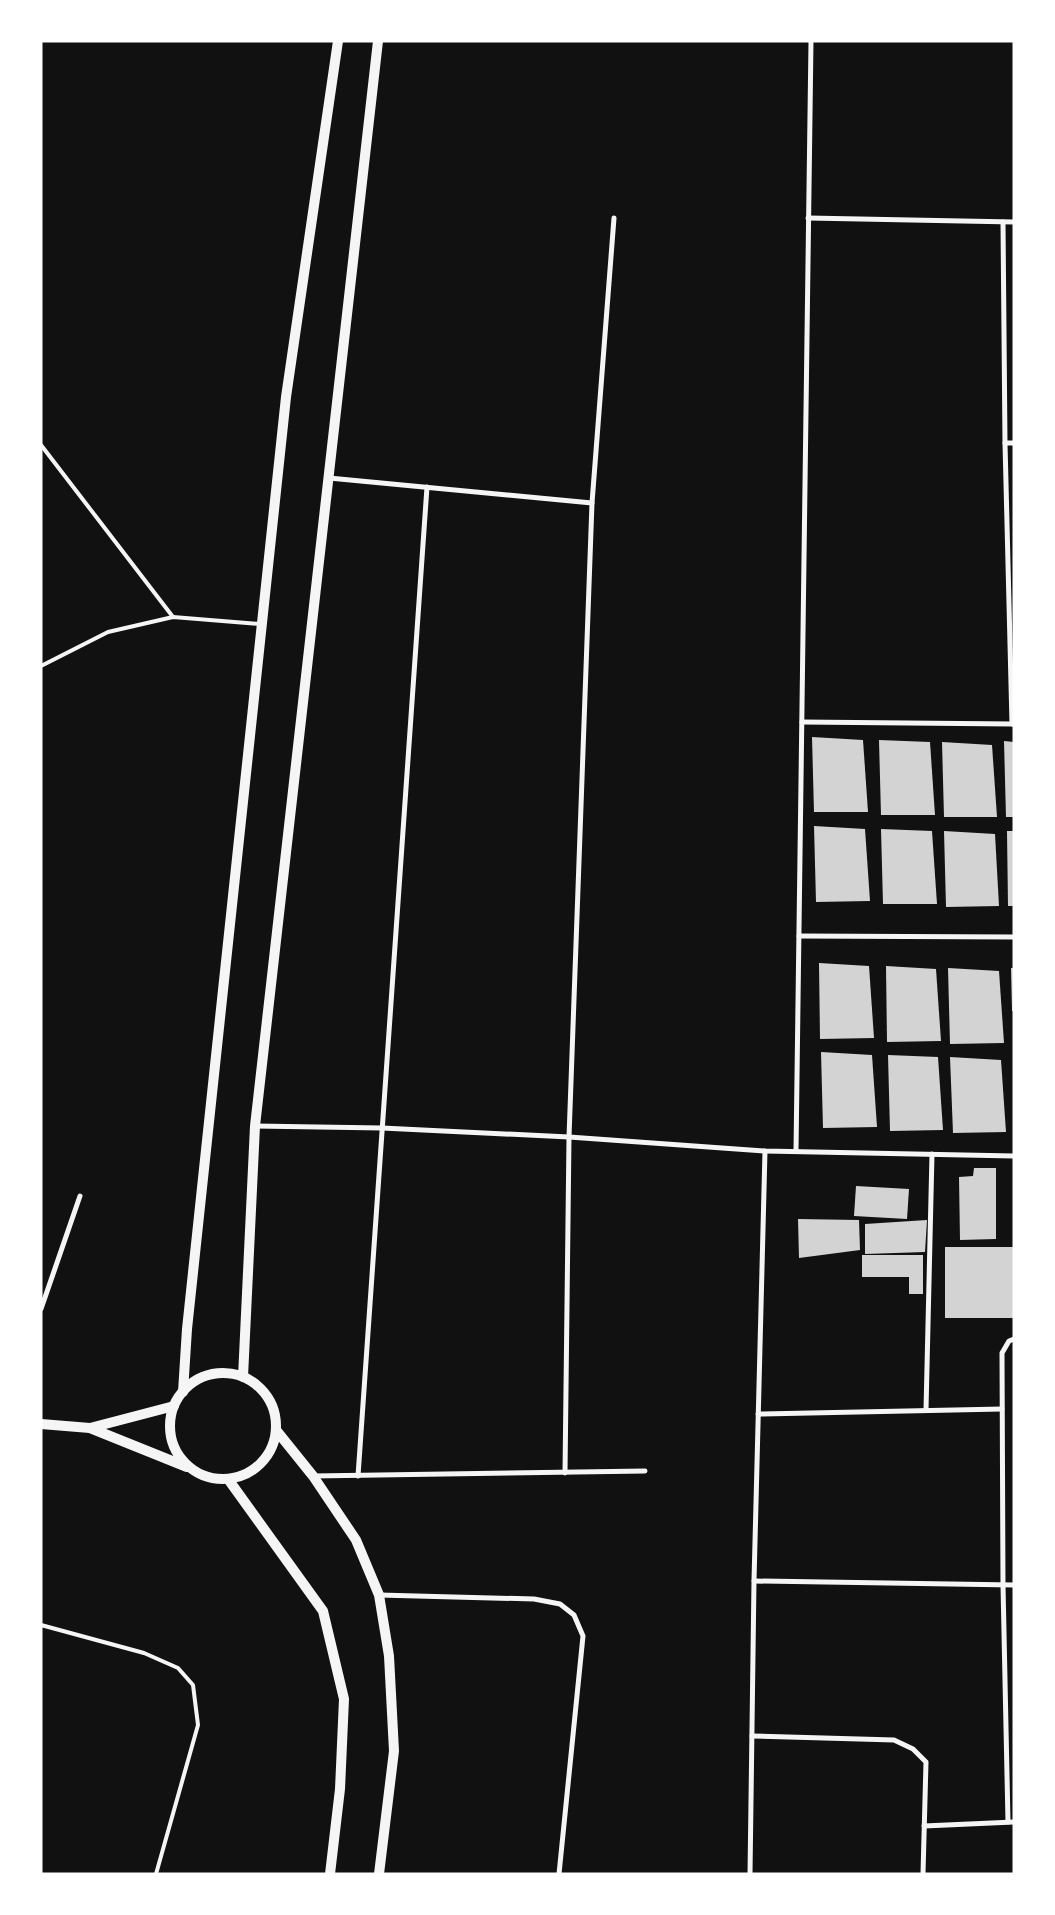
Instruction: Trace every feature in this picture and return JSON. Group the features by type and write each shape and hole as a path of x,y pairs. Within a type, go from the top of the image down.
{"main road":[{"path":"183,1392 188,1319 286,397 338,41"},
{"path":"244,1377 255,1126 378,41"},
{"path":"41,1424 90,1428 189,1468 202,1476 219,1480 236,1479 251,1472 264,1461 273,1447 276,1430 275,1414 268,1398 258,1386 244,1377 227,1373 211,1374 195,1381 183,1392 174,1406 170,1422 171,1439 177,1454 189,1468"},
{"path":"90,1428 174,1406"},
{"path":"276,1430 313,1476 356,1540 379,1594 389,1656 394,1751 379,1874"},
{"path":"228,1479 323,1612 344,1698 340,1789 330,1874"}],"street":[{"path":"796,1152 810,41"},
{"path":"565,1473 569,1137 592,503 614,218"},
{"path":"808,218 1014,222"},
{"path":"802,722 1013,724 1005,443 1003,222"},
{"path":"1005,443 1014,443"},
{"path":"329,478 592,503"},
{"path":"358,1476 427,487"},
{"path":"799,936 1014,937"},
{"path":"255,1126 382,1128 569,1137 765,1151 1014,1156"},
{"path":"750,1874 754,1582 765,1151"},
{"path":"926,1410 932,1154"},
{"path":"41,1309 80,1196"},
{"path":"924,1826 1011,1822 1003,1585 1002,1353 1009,1341 1014,1339"},
{"path":"758,1414 1002,1409"},
{"path":"313,1476 645,1471"},
{"path":"754,1582 1014,1585"},
{"path":"379,1594 534,1598 560,1604 574,1615 583,1636 559,1874"},
{"path":"752,1736 894,1740 913,1749 926,1762 923,1874"}],"lane":[{"path":"41,445 173,617"},
{"path":"41,666 108,632 173,617 262,624"},
{"path":"41,1625 144,1652 178,1668 192,1685 198,1725 156,1874"}],"building":[{"path":"812,737 863,740 868,812 814,812"},
{"path":"879,740 930,742 935,815 881,815"},
{"path":"1004,741 1014,742 1014,817 1006,817"},
{"path":"942,742 992,745 997,817 944,817"},
{"path":"814,826 865,829 870,901 816,902"},
{"path":"881,829 932,831 937,904 883,904"},
{"path":"944,831 995,834 999,906 946,907"},
{"path":"1007,831 1014,831 1014,906 1008,906"},
{"path":"819,963 869,966 874,1038 820,1039"},
{"path":"886,966 936,969 941,1041 887,1042"},
{"path":"948,968 999,971 1004,1043 950,1044"},
{"path":"1011,968 1014,968 1014,1011 1012,1011"},
{"path":"821,1052 872,1055 877,1127 823,1128"},
{"path":"888,1055 938,1057 943,1130 890,1131"},
{"path":"950,1057 1001,1060 1006,1132 953,1133"},
{"path":"974,1168 996,1168 996,1239 960,1240 959,1177 973,1176"},
{"path":"856,1186 909,1189 907,1219 854,1216"},
{"path":"798,1219 859,1220 860,1250 799,1258"},
{"path":"927,1220 925,1252 865,1254 865,1224"},
{"path":"945,1247 1014,1247 1014,1318 945,1318"},
{"path":"862,1255 923,1255 923,1294 909,1294 909,1277 862,1277"}]}
